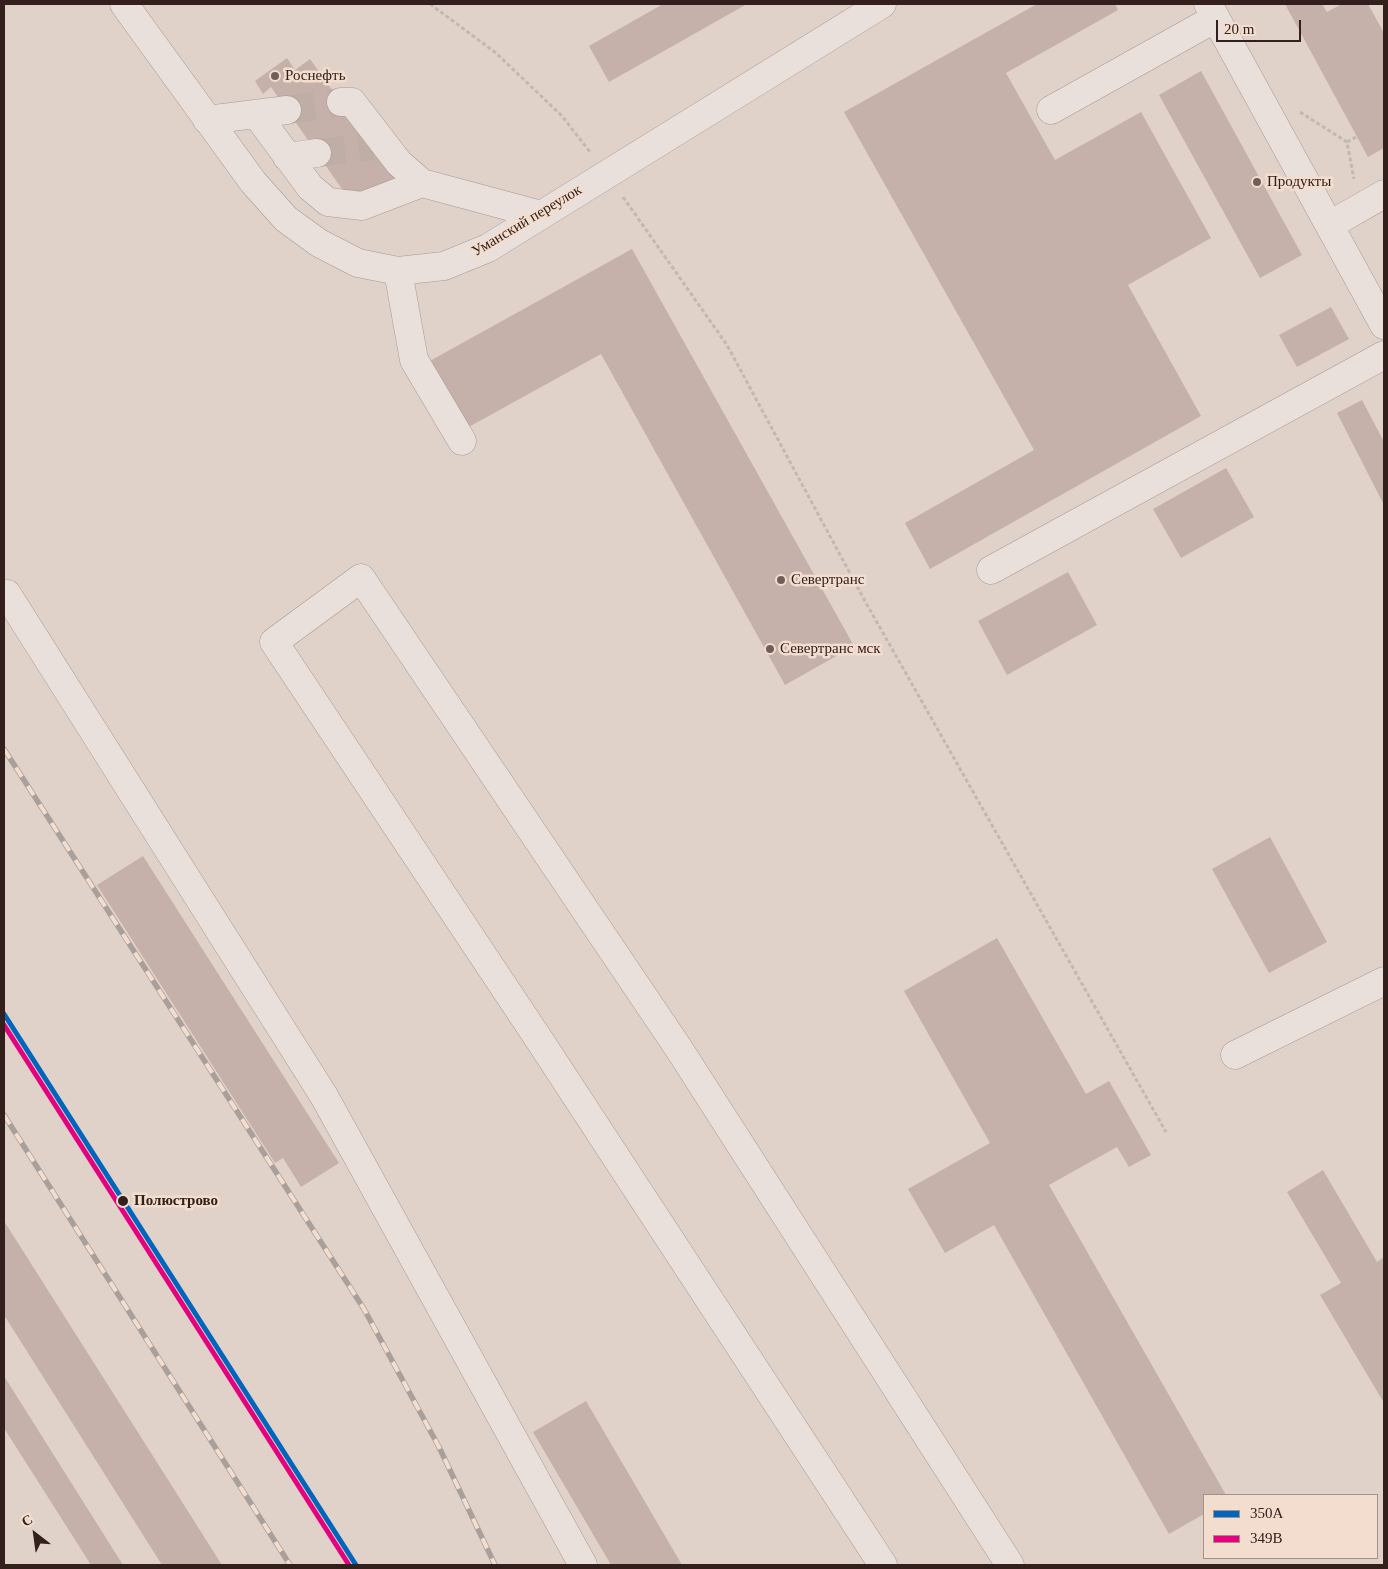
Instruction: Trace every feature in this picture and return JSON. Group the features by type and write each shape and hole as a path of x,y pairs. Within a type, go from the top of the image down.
{"street":[{"name":"Уманский переулок","path":"124,4 253,182 286,219 319,243 358,263 398,271 444,266 488,248 875,6"},
{"path":"1051,110 1212,11 1384,325"},
{"path":"341,102 352,102 380,147 422,182 541,215"},
{"path":"207,120 287,110"},
{"path":"257,115 310,187 328,202 362,206 422,182"},
{"path":"287,157 317,153"},
{"path":"1330,226 1384,194"},
{"path":"398,271 414,360 462,441"},
{"path":"991,570 1384,355"},
{"path":"883,1565 540,1041 274,642 361,578 679,1049 1010,1565"},
{"path":"7,594 324,1096 583,1565"},
{"path":"1235,1055 1384,981"}],"path":[{"path":"430,4 496,53 562,116 606,173 727,345 866,603 1166,1132"},
{"path":"1294,107 1347,142 1360,208"},
{"path":"1347,142 1356,137"}],"building":[{"path":"663,4 747,4 609,82 589,46"},
{"path":"1037,4 1115,4 1118,10 1006,73 1055,160 1141,112 1211,238 1128,285 1201,416 930,569 905,523 1034,450 844,112"},
{"path":"1285,4 1322,4 1327,12 1342,4 1368,4 1384,33 1384,148 1368,157"},
{"path":"287,58 295,70 310,59 395,178 351,202 271,87 263,94 255,81"},
{"path":"1201,71 1302,255 1260,278 1159,95"},
{"path":"632,249 854,646 785,685 601,354 465,429 428,362"},
{"path":"1331,307 1349,339 1297,367 1279,335"},
{"path":"1362,400 1384,442 1384,505 1337,413"},
{"path":"1226,468 1254,517 1181,558 1153,509"},
{"path":"1068,572 1097,625 1007,675 978,621"},
{"path":"1270,837 1327,942 1269,973 1212,869"},
{"path":"143,856 339,1163 301,1187 283,1158 275,1163 97,885"},
{"path":"997,938 1086,1094 1109,1081 1151,1155 1129,1167 1117,1147 1049,1185 1225,1494 1203,1494 1203,1515 1169,1534 994,1225 945,1253 908,1189 990,1143 904,991"},
{"path":"1323,1170 1377,1262 1384,1257 1384,1403 1320,1295 1341,1283 1287,1192"},
{"path":"4,1221 222,1565 162,1565 4,1315"},
{"path":"4,1376 123,1565 91,1565 4,1428"},
{"path":"586,1401 682,1565 611,1565 533,1432"}],"tunnel":[{"path":"287,110 341,102"},
{"path":"317,153 373,146"}],"railway":[{"path":"4,749 364,1309 439,1447 495,1565"},
{"path":"4,1115 290,1565"}],"transit line":[{"name":"350А","path":"4,1014 356,1565"},
{"name":"349В","path":"4,1025 349,1565"}],"place":[{"name":"Роснефть","path":"275,76"},
{"name":"Продукты","path":"1257,182"},
{"name":"Севертранс","path":"781,580"},
{"name":"Севертранс мск","path":"770,649"},
{"name":"Полюстрово","path":"123,1201"}]}
